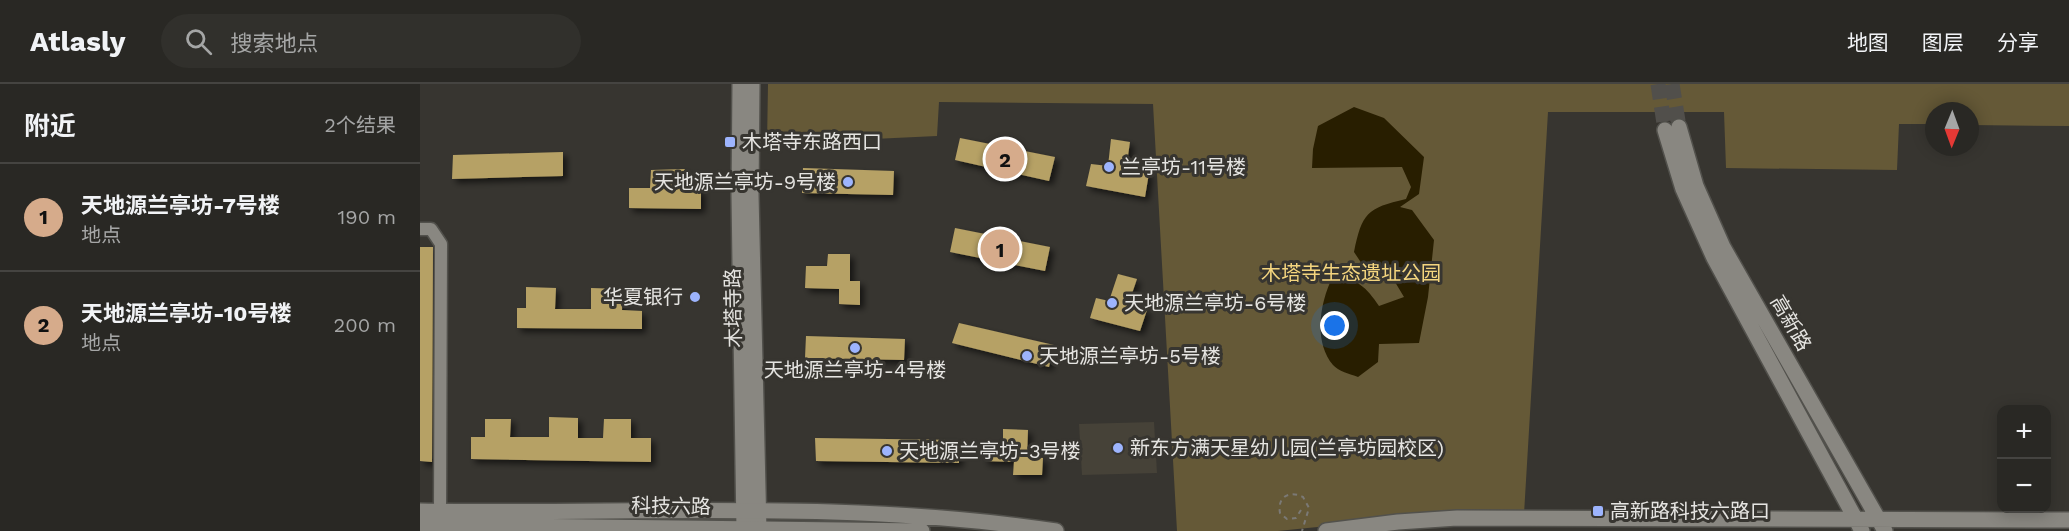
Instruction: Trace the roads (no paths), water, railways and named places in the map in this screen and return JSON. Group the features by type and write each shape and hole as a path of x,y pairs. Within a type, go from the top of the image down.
{"main road":[{"name":"木塔寺路","path":"740,84 739,196 751,524"},
{"name":"木塔寺路","path":"751,524 752,84"},
{"name":"高新路","path":"1859,525 1714,258 1683,189 1672,129 1723,247 1882,525"},
{"path":"420,511 751,524 946,516 1056,531"},
{"path":"1326,531 1398,522 1457,518 1859,525 2069,520"},
{"name":"科技六路","path":"420,525 751,524 921,531"}],"street":[{"path":"420,229 431,229 441,244 440,511"}],"tunnel":[{"path":"1658,84 1665,130"},
{"path":"1672,84 1679,127"}],"place":[{"name":"木塔寺东路西口","path":"730,142"},
{"name":"天地源兰亭坊-10号楼","path":"1005,159"},
{"name":"兰亭坊-11号楼","path":"1109,167"},
{"name":"天地源兰亭坊-9号楼","path":"848,182"},
{"name":"天地源兰亭坊-7号楼","path":"1000,249"},
{"name":"华夏银行","path":"695,297"},
{"name":"天地源兰亭坊-6号楼","path":"1112,303"},
{"name":"天地源兰亭坊-4号楼","path":"855,348"},
{"name":"天地源兰亭坊-5号楼","path":"1027,356"},
{"name":"新东方满天星幼儿园(兰亭坊园校区)","path":"1118,448"},
{"name":"天地源兰亭坊-3号楼","path":"887,451"},
{"name":"高新路科技六路口","path":"1598,511"}],"park label":[{"name":"木塔寺生态遗址公园","path":"1351,273"}]}
